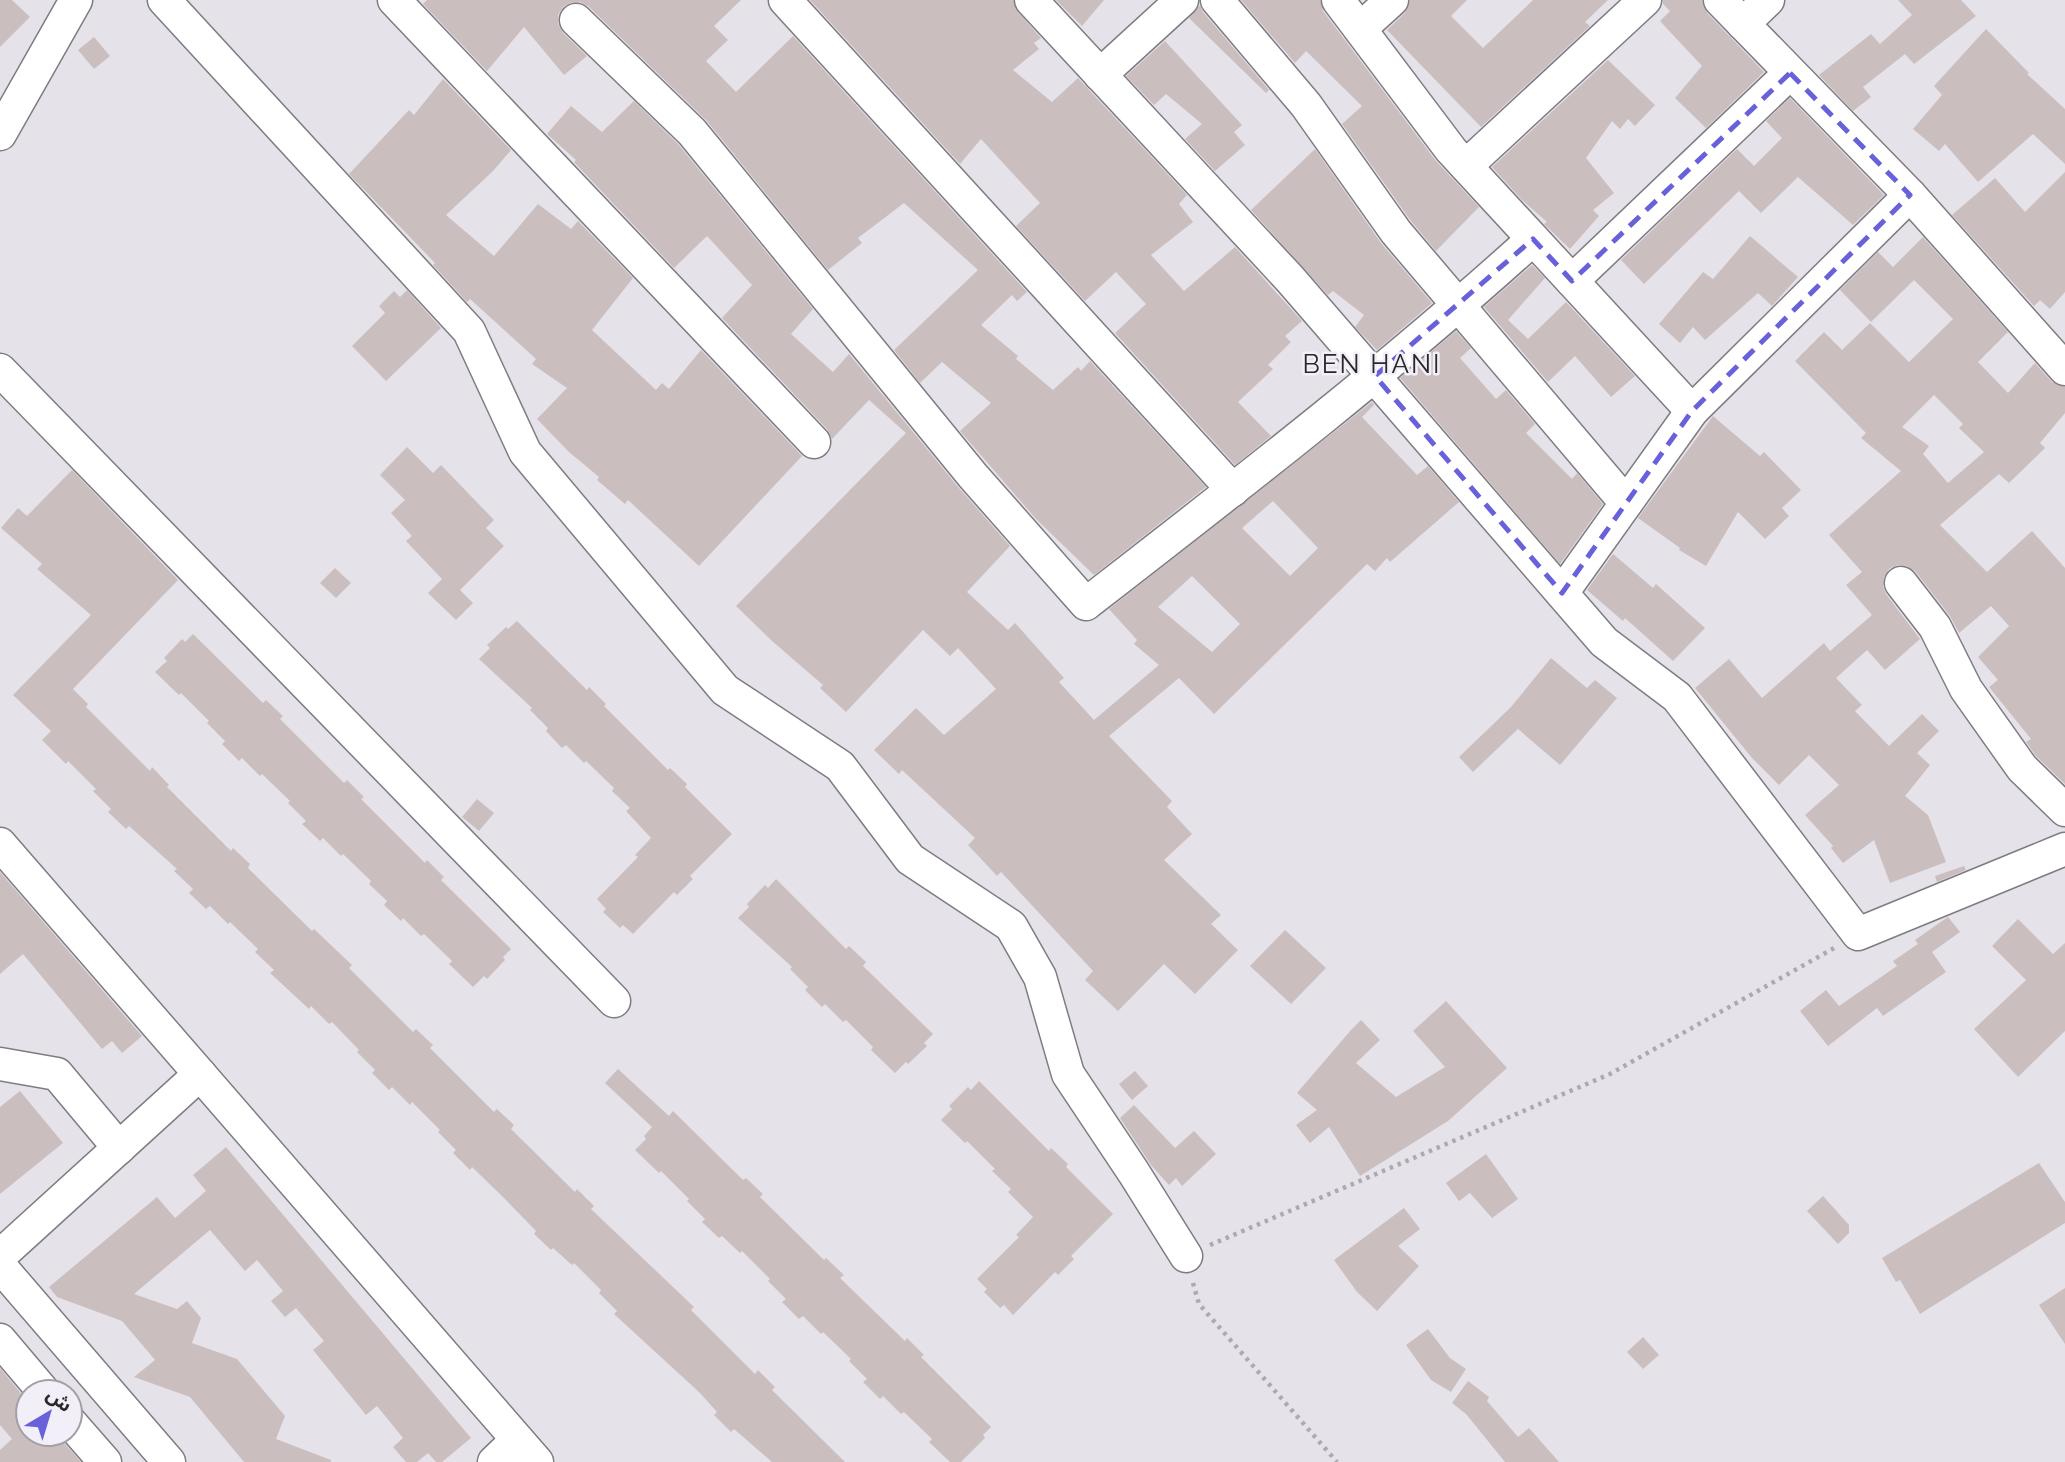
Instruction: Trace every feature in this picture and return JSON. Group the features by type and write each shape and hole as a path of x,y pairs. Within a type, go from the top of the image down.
{"street":[{"path":"0,134 75,0"},
{"path":"164,0 469,331 525,452 725,690 840,766 910,859 1011,926 1040,977 1068,1074 1186,1256"},
{"path":"394,0 814,442"},
{"path":"785,0 1233,490"},
{"path":"1031,0 1290,279 1604,642 1677,697 1858,934 2065,849"},
{"path":"1100,75 1182,0"},
{"path":"1217,0 1306,105 1396,232 1626,503"},
{"path":"1338,0 1451,150 1692,411"},
{"path":"1360,29 1392,0"},
{"path":"1466,166 1645,0"},
{"path":"1720,0 1910,195 2065,369"},
{"path":"1743,24 1768,0"},
{"path":"576,20 692,132 973,476 1086,604 1375,376 1459,306 1533,239"},
{"path":"1572,281 1790,73"},
{"path":"1562,593 1692,411 1910,195"},
{"path":"0,370 614,1002"},
{"path":"1901,583 1935,628 1966,689 2006,746 2022,768 2065,810"},
{"path":"0,844 527,1451 494,1462"},
{"path":"0,1064 57,1074 119,1148"},
{"path":"0,1256 200,1074"},
{"path":"0,1266 169,1462"},
{"path":"0,1340 32,1378"},
{"path":"84,1438 104,1462"}],"path":[{"path":"1338,1462 1199,1304 1186,1256 1610,1074 1858,934"}],"highlighted area":[{"path":"1790,73 1910,195 1692,411 1562,593 1375,376 1533,239 1572,281"}],"building":[{"path":"0,0 12,0 30,17 0,47"},
{"path":"427,0 741,0 714,26 728,40 706,61 736,92 793,36 1027,292 1017,301 1012,295 981,325 1053,390 1078,367 1081,371 1090,361 1206,487 1094,575 1036,519 960,431 991,403 942,362 920,383 894,350 978,270 904,203 858,238 862,243 828,270 706,120 588,6 580,2 570,3 563,7 558,15 558,24 563,33 587,56 564,75 524,27 487,71 423,4"},
{"path":"810,0 1013,0 1018,12 1041,38 1034,43 1039,49 1013,70 1052,102 1078,78 1187,195 1179,204 1193,222 1151,255 1184,291 1235,247 1302,321 1285,336 1291,342 1268,365 1273,369 1238,402 1271,436 1235,465 1115,333 1146,304 1116,272 1085,301 1016,226 1040,203 981,139 960,164"},
{"path":"1056,0 1104,0 1082,26"},
{"path":"1241,0 1320,0 1323,11 1436,161 1479,207 1436,251 1411,221 1342,124 1362,106 1306,51 1295,63"},
{"path":"1410,0 1467,0 1451,16 1483,48 1533,0 1608,0 1585,22 1590,26 1481,127 1387,30 1405,13"},
{"path":"1663,0 1702,0 1707,13 1764,72 1706,128 1675,98 1702,66 1660,21 1670,11 1663,4"},
{"path":"1898,0 1961,0 1976,16 1914,64 1905,54 1863,87 1871,97 1853,111 1819,75 1871,34 1880,44 1912,15"},
{"path":"1200,5 1269,90 1266,93 1189,18"},
{"path":"1986,29 2029,73 2027,74 2065,109 2065,164 2033,134 1978,182 1945,144 1939,151 1913,129 1942,95 1934,86"},
{"path":"94,37 110,56 94,69 78,50"},
{"path":"1165,41 1242,125 1234,132 1245,145 1215,171 1185,139 1202,124 1166,94 1154,105 1126,76"},
{"path":"1608,60 1655,105 1635,126 1628,119 1620,129 1612,121 1586,158 1614,193 1593,210 1599,216 1570,249 1492,167"},
{"path":"443,79 511,150 493,171 446,215 494,256 538,204 571,229 578,221 633,278 592,330 656,390 662,383 669,389 701,350 802,456 699,566 628,500 625,504 597,480 599,477 569,452 537,419 567,388 532,364 536,359 470,299 467,302 433,265 435,263 349,174 409,110 414,115"},
{"path":"1790,98 1884,195 1853,225 1798,177 1761,213 1739,191 1644,284 1621,260 1737,149 1754,166 1782,138 1766,121"},
{"path":"634,101 678,144 813,309 791,334 833,372 849,354 1010,546 967,592 1008,630 1015,623 1064,678 1059,682 1094,720 1159,665 1134,644 1137,640 1109,609 1372,402 1374,405 1362,417 1417,475 1428,466 1459,502 1390,562 1387,558 1375,571 1367,564 1214,714 1179,678 1109,736 1172,801 1167,807 1192,834 1164,860 1221,915 1211,924 1238,950 1195,994 1164,964 1118,1011 1085,980 1093,971 1001,872 997,876 968,845 975,838 902,770 899,774 874,750 916,708 944,735 996,689 958,648 950,656 923,630 846,712 820,688 823,685 736,606 906,433 869,400 832,439 827,429 722,318 752,285 707,236 674,268 574,162 576,160 547,134 571,106 602,132","holes":["1273,501 1318,548 1290,576 1242,528","1192,576 1240,624 1212,652 1158,607"]},
{"path":"1315,149 1381,243 1432,303 1377,350 1355,327 1364,315 1333,291 1328,295 1251,210"},
{"path":"2065,172 2065,292 2050,309 2040,300 2034,306 1952,215 1995,178 2025,212"},
{"path":"1750,236 1798,277 1772,306 1758,293 1705,340 1693,327 1680,343 1659,324 1703,272 1713,279"},
{"path":"1923,237 2008,332 1978,362 2008,393 2035,363 2052,382 2065,387 2065,413 2040,443 2045,448 2009,483 1999,474 1940,525 1987,572 2032,531 2065,568 2065,784 2036,756 2026,742 2031,739 1989,687 1998,680 1978,657 2009,626 1991,606 1959,633 1950,616 1915,571 1907,566 1890,568 1884,577 1886,594 1920,639 1885,670 1867,650 1836,678 1862,705 1855,711 1889,746 1922,714 1939,731 1917,753 1930,765 1905,796 1928,815 1946,862 1890,883 1874,840 1843,863 1831,848 1833,846 1805,815 1839,785 1809,755 1779,785 1752,758 1695,688 1729,659 1762,698 1824,643 1830,651 1872,615 1846,585 1862,572 1829,535 1901,471 1861,438 1866,433 1795,361 1824,332 1842,350 1870,323 1909,362 1953,319 1914,280 1871,322 1840,290 1878,252 1893,267","holes":["1934,395 1963,424 1959,428 1984,452 1948,483 1923,454 1929,446 1902,427"]},
{"path":"1532,265 1545,278 1508,320 1528,339 1566,302 1635,376 1611,397 1575,356 1548,382 1484,307"},
{"path":"407,290 441,328 386,381 352,346 385,313 379,306 394,291 400,297"},
{"path":"1456,331 1471,348 1460,358 1496,399 1506,390 1535,424 1526,433 1572,479 1577,473 1603,504 1560,564 1400,378"},
{"path":"1713,416 1760,456 1764,452 1801,490 1782,508 1789,516 1765,539 1738,512 1706,566 1679,550 1680,548 1638,518"},
{"path":"407,447 433,473 441,465 494,520 486,528 504,546 460,590 473,603 456,620 428,593 442,579 406,541 412,536 391,513 405,500 380,475"},
{"path":"72,470 178,580 73,689 88,704 86,707 150,771 152,767 169,785 167,787 231,851 233,848 250,864 248,868 312,931 314,929 352,965 349,968 413,1032 416,1029 433,1045 430,1048 494,1112 497,1109 514,1125 511,1129 575,1192 577,1189 594,1206 591,1209 694,1307 691,1310 755,1374 758,1370 775,1387 772,1390 845,1462 772,1462 734,1429 731,1432 714,1415 717,1412 700,1393 614,1314 617,1311 599,1293 601,1290 574,1263 572,1265 553,1248 551,1250 534,1234 536,1231 504,1198 453,1153 456,1150 438,1132 440,1130 412,1102 410,1105 392,1087 389,1090 372,1073 375,1070 357,1052 359,1050 332,1022 329,1024 311,1006 309,1009 270,973 274,970 255,952 258,949 230,922 228,924 210,906 206,909 189,893 193,889 174,871 177,869 129,826 126,829 108,812 111,809 93,791 96,789 42,740 51,731 13,695 91,615 37,569 42,564 1,528 18,508 27,516"},
{"path":"1613,554 1653,588 1656,584 1705,628 1673,661 1625,618 1623,621 1587,590"},
{"path":"335,568 351,583 336,598 320,583"},
{"path":"517,621 587,690 589,687 606,704 604,706 668,770 670,768 687,784 685,787 732,834 690,876 693,879 677,895 674,892 633,934 623,925 620,928 603,912 606,909 597,899 638,857 635,855 651,838 626,811 630,808 612,791 614,788 566,745 562,748 546,731 548,728 530,710 532,708 479,659 490,648 487,645 506,627 508,629"},
{"path":"193,634 263,703 266,700 283,716 280,719 344,783 347,780 364,797 361,799 425,863 427,860 444,877 441,880 511,949 503,957 505,960 487,979 484,976 473,987 449,964 452,961 424,934 421,936 403,918 401,921 384,905 387,901 369,884 371,881 343,854 341,856 323,838 320,841 302,824 306,821 288,803 290,801 242,758 239,761 222,744 225,741 207,723 209,721 155,672 167,661 164,658 182,639 185,642"},
{"path":"1551,658 1587,688 1595,680 1617,698 1560,765 1518,729 1473,772 1459,757 1511,707"},
{"path":"477,799 494,813 479,831 462,817"},
{"path":"1964,866 1966,870 1937,882 1935,876"},
{"path":"0,872 142,1036 122,1053 112,1041 102,1049 23,954 0,974"},
{"path":"776,879 846,949 849,946 866,962 863,966 933,1034 924,1043 927,1046 895,1073 846,1020 843,1022 825,1004 822,1007 805,990 808,987 790,969 792,967 738,918 765,885 768,888"},
{"path":"1948,917 1960,932 1932,952 1946,972 1883,1016 1877,1008 1828,1046 1800,1011 1826,990 1839,1006 1897,966 1893,961 1918,944 1915,940"},
{"path":"2018,919 2053,954 2065,943 2065,1031 2018,1077 1974,1029 2026,980 1992,946"},
{"path":"1285,930 1326,968 1291,1004 1250,966"},
{"path":"1446,1001 1507,1068 1448,1121 1360,1176 1329,1127 1310,1143 1296,1125 1317,1110 1297,1093 1351,1030 1361,1020 1380,1040 1356,1063 1396,1097 1445,1067 1413,1031"},
{"path":"618,1069 669,1116 673,1111 743,1180 746,1178 763,1194 760,1197 824,1260 826,1258 844,1275 840,1278 905,1341 907,1338 924,1355 921,1357 991,1427 983,1435 985,1438 961,1462 950,1462 929,1442 932,1439 904,1412 901,1414 883,1396 880,1399 863,1382 867,1379 849,1361 851,1359 803,1316 799,1319 782,1302 786,1299 768,1281 770,1279 742,1251 740,1253 722,1236 719,1238 702,1222 705,1219 687,1201 689,1199 635,1150 646,1139 644,1136 652,1127 605,1083"},
{"path":"1135,1071 1148,1086 1132,1100 1119,1084"},
{"path":"979,1081 1049,1151 1051,1148 1068,1164 1066,1167 1113,1214 1071,1256 1074,1259 1058,1275 1055,1272 1013,1315 1004,1305 1000,1308 984,1292 987,1289 977,1279 1019,1237 1016,1235 1033,1217 1008,1192 1011,1189 992,1171 995,1169 941,1120 952,1109 949,1106 968,1087 971,1090"},
{"path":"20,1091 63,1143 0,1194 0,1107"},
{"path":"1134,1105 1175,1148 1194,1131 1216,1154 1182,1186 1176,1178 1169,1185 1151,1165 1120,1118"},
{"path":"226,1147 471,1438 442,1462 436,1462 428,1453 417,1462 406,1462 393,1447 403,1438 377,1406 366,1415 313,1350 324,1341 296,1308 285,1317 271,1301 283,1291 257,1260 245,1271 210,1230 134,1294 177,1309 187,1301 201,1318 192,1343 237,1359 285,1416 276,1439 331,1462 244,1462 190,1397 134,1377 155,1360 122,1321 57,1297 49,1287 157,1197 175,1218 206,1191 193,1175"},
{"path":"1486,1154 1518,1199 1492,1218 1470,1193 1459,1201 1446,1183"},
{"path":"2039,1163 2065,1202 2065,1223 1920,1314 1900,1280 1896,1282 1882,1258"},
{"path":"1823,1196 1849,1225 1849,1233 1838,1244 1807,1211"},
{"path":"1404,1208 1420,1229 1398,1246 1419,1266 1377,1311 1357,1292 1334,1260"},
{"path":"2065,1288 2065,1344 2039,1305"},
{"path":"1428,1329 1450,1358 1466,1369 1451,1392 1431,1380 1406,1345"},
{"path":"1643,1337 1659,1355 1643,1369 1627,1352"},
{"path":"0,1368 14,1385 14,1448 68,1448 81,1462 0,1462 0,1450 12,1439 0,1425"},
{"path":"1468,1381 1489,1397 1487,1401 1518,1437 1529,1428 1559,1462 1505,1462 1466,1414 1452,1403"}],"district":[{"name":"BEN HANI","path":"1372,364"}]}
